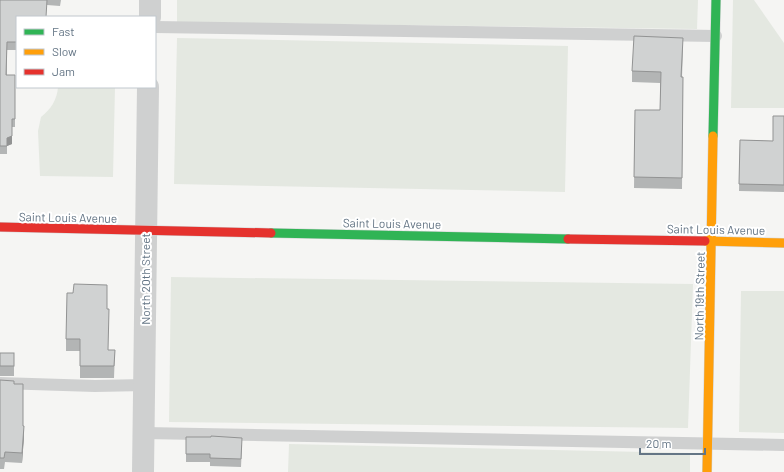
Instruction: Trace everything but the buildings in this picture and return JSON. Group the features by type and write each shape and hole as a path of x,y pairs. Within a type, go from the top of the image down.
{"street":[{"path":"150,0 150,16"},
{"name":"North 19th Street","path":"707,472 716,0"},
{"name":"North 20th Street","path":"143,472 148,88"},
{"name":"Saint Louis Avenue","path":"0,227 784,243"}],"lane":[{"path":"156,27 716,36"},
{"path":"0,383 95,386 145,385"},
{"path":"144,433 784,445"}],"shaded area":[{"path":"177,0 698,0 697,29 177,22"},
{"path":"733,0 754,0 784,43 784,108 731,108"},
{"path":"177,38 568,46 565,192 174,184"},
{"path":"58,88 115,88 113,177 40,176 38,131 41,117 53,104"},
{"path":"171,277 693,284 688,428 169,422"},
{"path":"741,291 784,291 784,433 739,432"},
{"path":"289,444 690,453 690,472 288,472"}],"traffic: fast":[{"path":"713,136 716,0"},
{"path":"271,233 568,239"}],"traffic: slow":[{"path":"707,472 713,136"},
{"path":"705,241 784,243"}],"traffic: jam":[{"path":"0,227 271,233"},
{"path":"568,239 705,241"}]}
